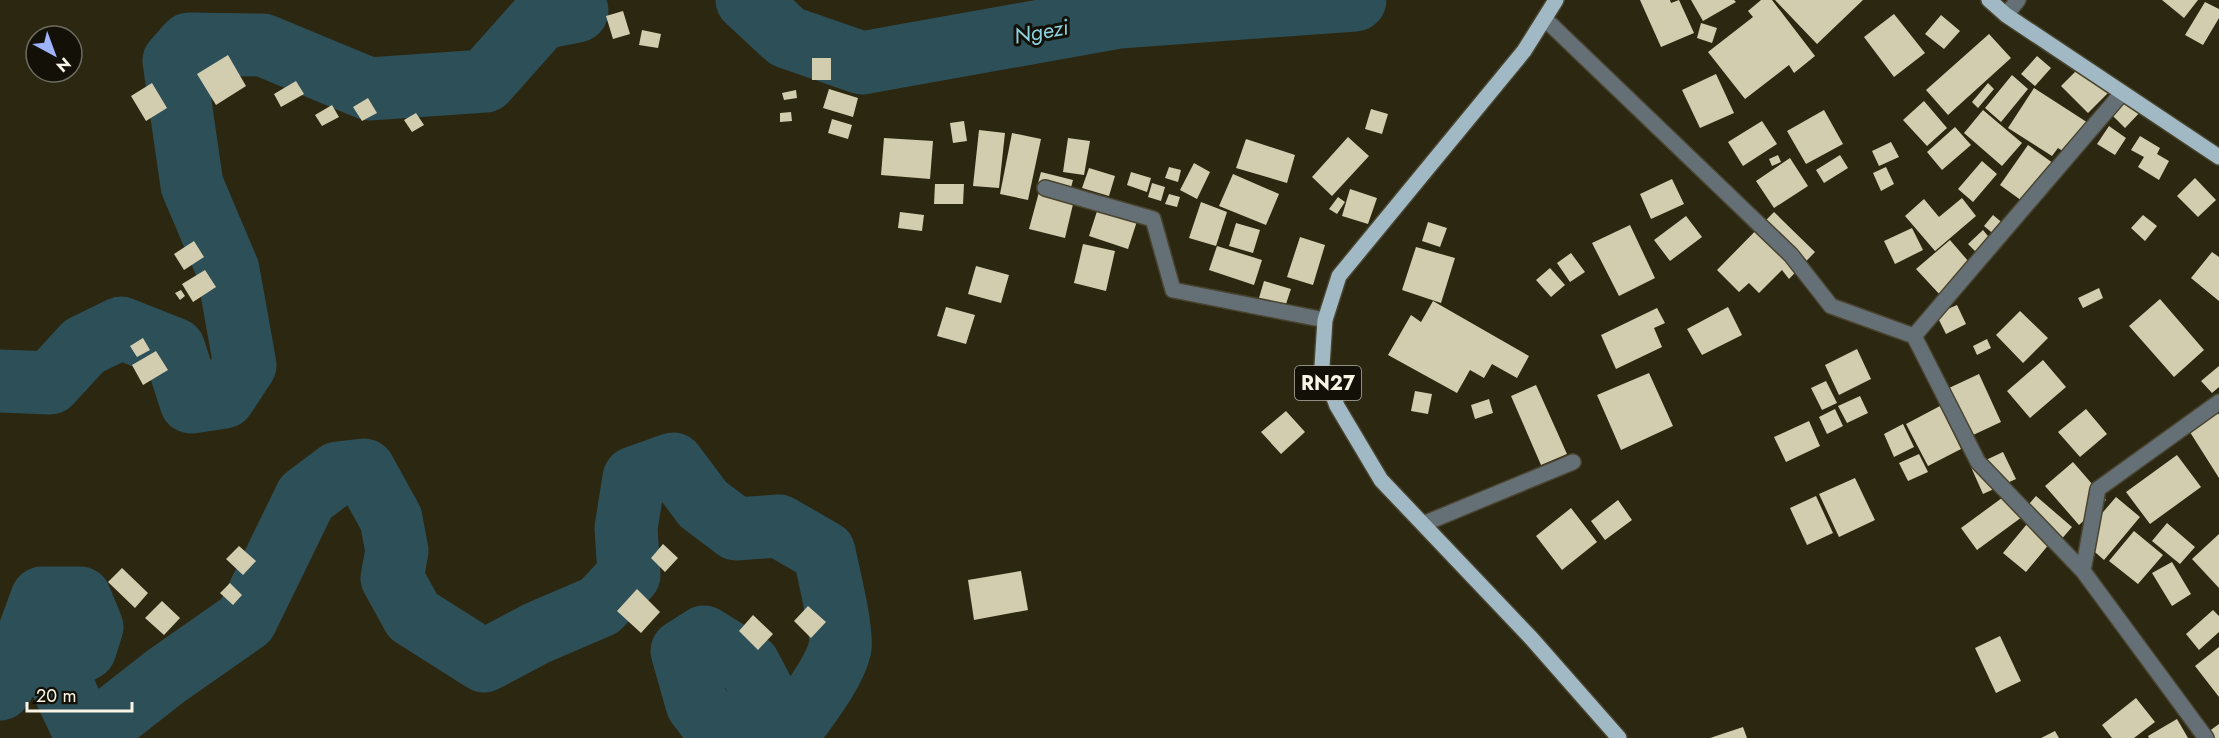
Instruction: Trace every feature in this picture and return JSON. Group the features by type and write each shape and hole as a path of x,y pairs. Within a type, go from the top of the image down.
{"main road":[{"name":"RN27","path":"1556,0 1524,51 1339,276 1325,320 1322,366 1337,406 1382,480 1532,639 1619,738"},
{"path":"1989,0 2006,15 2219,157"}],"street":[{"path":"2006,15 2018,0"},
{"path":"1545,18 1791,255 1831,306 1914,336 1978,462 2083,571 2206,738"},
{"path":"1914,336 2122,93"},
{"path":"1045,188 1153,219 1173,290 1325,320"},
{"path":"2083,571 2098,489 2219,402"},
{"path":"1423,524 1573,462"}],"building":[{"path":"1640,0 1670,0 1671,3 1679,0 1694,33 1661,47"},
{"path":"1691,0 1734,0 1736,2 1703,21"},
{"path":"1761,0 1772,0 1815,56 1794,73 1789,65 1745,99 1708,52 1753,17 1748,11"},
{"path":"1775,0 1863,0 1817,44"},
{"path":"2162,0 2198,0 2184,18"},
{"path":"2205,2 2219,9 2219,18 2203,45 2185,35"},
{"path":"623,11 630,34 613,39 606,16"},
{"path":"1894,14 1925,53 1894,77 1864,37"},
{"path":"1941,15 1960,31 1944,49 1925,34"},
{"path":"1701,23 1717,28 1712,43 1697,38"},
{"path":"642,30 661,34 658,48 639,45"},
{"path":"1989,34 2011,58 1948,115 1926,90"},
{"path":"228,55 246,86 216,105 197,74"},
{"path":"2037,56 2051,68 2035,86 2021,74"},
{"path":"812,58 831,58 831,80 812,80"},
{"path":"2083,64 2110,91 2088,113 2061,86"},
{"path":"1716,74 1734,113 1700,128 1682,90"},
{"path":"2012,75 2028,89 2001,122 1985,108"},
{"path":"296,81 304,94 281,107 274,94"},
{"path":"152,83 167,108 146,121 131,96"},
{"path":"1988,83 1994,89 1978,108 1972,102"},
{"path":"2034,88 2096,128 2075,159 2058,148 2052,156 2008,128"},
{"path":"2124,88 2144,108 2125,128 2105,108"},
{"path":"829,89 858,98 853,117 823,108"},
{"path":"796,90 797,98 784,100 782,93"},
{"path":"368,98 377,113 362,121 353,107"},
{"path":"1924,101 1947,128 1927,146 1903,120"},
{"path":"332,105 339,117 322,126 315,115"},
{"path":"1371,109 1388,114 1382,134 1365,129"},
{"path":"1824,110 1843,144 1806,164 1787,131"},
{"path":"1983,110 2022,143 2002,166 1964,133"},
{"path":"791,112 792,121 780,122 780,113"},
{"path":"416,113 424,125 412,132 404,120"},
{"path":"832,119 852,125 848,139 828,133"},
{"path":"964,121 967,141 953,143 950,123"},
{"path":"1762,121 1777,144 1743,166 1728,142"},
{"path":"2109,126 2126,138 2115,155 2097,144"},
{"path":"1955,127 1971,145 1942,170 1927,152"},
{"path":"979,130 1005,133 999,188 973,186"},
{"path":"1012,133 1041,139 1028,200 1000,194"},
{"path":"2140,136 2160,148 2157,154 2169,161 2159,180 2138,167 2144,157 2131,150"},
{"path":"1348,137 1369,156 1332,196 1312,177"},
{"path":"884,138 933,141 930,179 881,175"},
{"path":"1068,138 1090,141 1084,175 1063,172"},
{"path":"1246,139 1295,155 1287,183 1236,168"},
{"path":"1891,142 1899,157 1879,166 1872,151"},
{"path":"2028,145 2057,166 2029,206 2000,185"},
{"path":"1778,155 1781,162 1772,166 1769,159"},
{"path":"1840,155 1848,168 1824,183 1816,170"},
{"path":"1790,158 1808,186 1774,208 1756,181"},
{"path":"1982,161 1997,174 1973,202 1958,189"},
{"path":"1194,163 1210,172 1197,199 1180,190"},
{"path":"1169,167 1181,170 1178,182 1165,178"},
{"path":"1886,167 1894,184 1881,191 1873,173"},
{"path":"1089,168 1115,176 1109,196 1082,188"},
{"path":"1041,172 1073,180 1069,195 1037,187"},
{"path":"1131,172 1151,178 1147,192 1127,185"},
{"path":"1233,174 1279,194 1266,225 1219,206"},
{"path":"2195,178 2216,200 2198,217 2177,196"},
{"path":"1672,179 1684,204 1651,219 1640,194"},
{"path":"1152,183 1165,187 1161,201 1148,197"},
{"path":"935,184 964,184 963,204 934,204"},
{"path":"1350,189 1377,198 1368,224 1342,216"},
{"path":"1039,192 1074,200 1065,238 1029,229"},
{"path":"1169,194 1180,197 1177,207 1165,204"},
{"path":"1338,197 1345,202 1337,214 1329,209"},
{"path":"1962,198 1976,216 1935,251 1905,216 1924,199 1939,217"},
{"path":"1100,202 1139,215 1128,249 1089,236"},
{"path":"1201,202 1227,212 1216,246 1189,238"},
{"path":"900,212 924,215 922,231 898,228"},
{"path":"1774,212 1815,252 1789,279 1782,270 1759,293 1749,283 1739,292 1717,270"},
{"path":"1993,215 2005,225 1996,236 1984,226"},
{"path":"2143,215 2157,226 2145,241 2131,228"},
{"path":"1686,216 1702,237 1670,261 1654,240"},
{"path":"1428,222 1447,228 1440,247 1422,241"},
{"path":"1236,223 1260,230 1253,253 1229,246"},
{"path":"1630,225 1655,278 1619,296 1592,243"},
{"path":"1912,228 1923,250 1895,264 1884,241"},
{"path":"1983,230 1996,246 1982,258 1968,244"},
{"path":"1300,237 1325,245 1313,285 1287,277"},
{"path":"1950,240 1975,269 1942,297 1916,269"},
{"path":"194,241 204,257 184,270 174,254"},
{"path":"1083,244 1115,251 1106,291 1074,283"},
{"path":"1217,246 1262,260 1254,285 1209,270"},
{"path":"1416,247 1455,258 1441,303 1402,290"},
{"path":"2212,252 2219,257 2219,301 2191,278"},
{"path":"1571,253 1585,272 1570,282 1557,263"},
{"path":"976,266 1009,275 1001,303 968,294"},
{"path":"1550,268 1565,285 1551,297 1536,280"},
{"path":"205,270 216,287 193,302 182,284"},
{"path":"1264,281 1291,289 1282,316 1256,308"},
{"path":"2099,288 2103,298 2083,308 2078,298"},
{"path":"181,290 185,296 180,300 175,293"},
{"path":"2160,299 2204,350 2174,377 2129,326"},
{"path":"1433,301 1529,356 1517,378 1492,364 1484,378 1470,370 1457,393 1388,355 1411,315 1421,322"},
{"path":"1957,305 1966,324 1946,334 1936,314"},
{"path":"946,307 975,315 966,344 937,336"},
{"path":"1728,307 1742,335 1702,355 1687,329"},
{"path":"1657,308 1665,323 1654,328 1662,347 1616,369 1601,335"},
{"path":"2020,311 2048,338 2023,363 1996,335"},
{"path":"143,338 150,350 137,357 130,346"},
{"path":"1987,339 1991,348 1977,355 1973,346"},
{"path":"1857,349 1871,379 1839,395 1825,365"},
{"path":"156,351 168,370 143,385 132,365"},
{"path":"2043,360 2066,387 2030,418 2007,391"},
{"path":"2219,366 2219,387 2212,393 2201,381"},
{"path":"1649,373 1673,426 1621,450 1597,395"},
{"path":"1979,374 2001,422 1971,436 1949,388"},
{"path":"1826,381 1837,403 1822,410 1811,388"},
{"path":"1536,385 1567,454 1541,465 1511,396"},
{"path":"1415,391 1432,394 1428,414 1411,411"},
{"path":"1860,396 1868,413 1847,423 1838,406"},
{"path":"1489,399 1493,413 1475,419 1471,405"},
{"path":"1940,406 1961,449 1928,466 1906,424"},
{"path":"1835,409 1843,426 1827,434 1819,417"},
{"path":"2086,409 2107,434 2080,457 2058,432"},
{"path":"1286,411 1305,432 1281,454 1261,432"},
{"path":"2217,411 2219,415 2219,478 2188,429"},
{"path":"1809,421 1820,446 1786,462 1774,437"},
{"path":"1903,424 1914,447 1894,457 1884,434"},
{"path":"2003,452 2016,479 1983,494 1971,467"},
{"path":"1919,454 1928,472 1908,481 1899,463"},
{"path":"2177,455 2201,487 2150,524 2126,492"},
{"path":"2073,462 2106,500 2079,525 2045,486"},
{"path":"1855,478 1875,520 1839,537 1819,494"},
{"path":"2006,495 2022,517 1977,550 1961,528"},
{"path":"1816,496 1833,533 1807,545 1790,508"},
{"path":"2036,496 2072,527 2059,542 2023,511"},
{"path":"2116,497 2140,517 2104,560 2080,539"},
{"path":"1618,500 1632,520 1605,540 1591,521"},
{"path":"1571,508 1597,542 1562,570 1536,536"},
{"path":"2167,523 2195,547 2180,564 2152,541"},
{"path":"2027,524 2050,543 2026,572 2003,553"},
{"path":"2134,531 2163,555 2138,584 2109,561"},
{"path":"2219,534 2219,588 2192,559"},
{"path":"663,544 678,558 665,572 651,558"},
{"path":"239,546 256,561 243,575 226,559"},
{"path":"2172,562 2191,594 2172,606 2152,573"},
{"path":"122,568 148,593 135,608 108,582"},
{"path":"1021,571 1028,610 974,620 968,580"},
{"path":"230,583 242,595 233,605 220,593"},
{"path":"637,589 660,612 641,633 617,611"},
{"path":"162,601 180,618 164,635 145,618"},
{"path":"808,606 826,622 811,638 794,621"},
{"path":"2213,610 2219,616 2219,632 2199,650 2186,634"},
{"path":"753,615 773,634 758,650 739,631"},
{"path":"2000,636 2021,681 1996,693 1975,648"},
{"path":"2219,647 2219,697 2195,666"},
{"path":"2136,698 2155,722 2134,738 2112,738 2102,725"},
{"path":"2177,719 2188,738 2149,738 2148,736"},
{"path":"2219,724 2219,738 2213,738 2208,732"},
{"path":"1743,727 1747,738 1710,738"},
{"path":"2055,731 2059,738 2041,738"}],"waterway":[{"name":"Ngezi","path":"747,0 787,37 862,63 1119,17 1355,0"},
{"path":"0,381 50,383 84,346 121,328 174,349 191,402 224,397 245,365 228,270 192,185 174,61 189,44 263,45 369,89 485,81 541,18 577,11"},
{"path":"0,689 18,663 42,598 80,598 92,627 85,649 61,662 64,689 79,721 106,723 166,676 246,620 306,497 338,473 364,470 391,519 397,551 392,578 413,616 484,661 537,633 600,606 629,575 626,528 634,478 673,464 703,504 736,529 779,526 824,552 837,615 840,648 834,665 824,684 801,716 775,714 749,665 704,637 682,651 697,704 723,738"}]}
